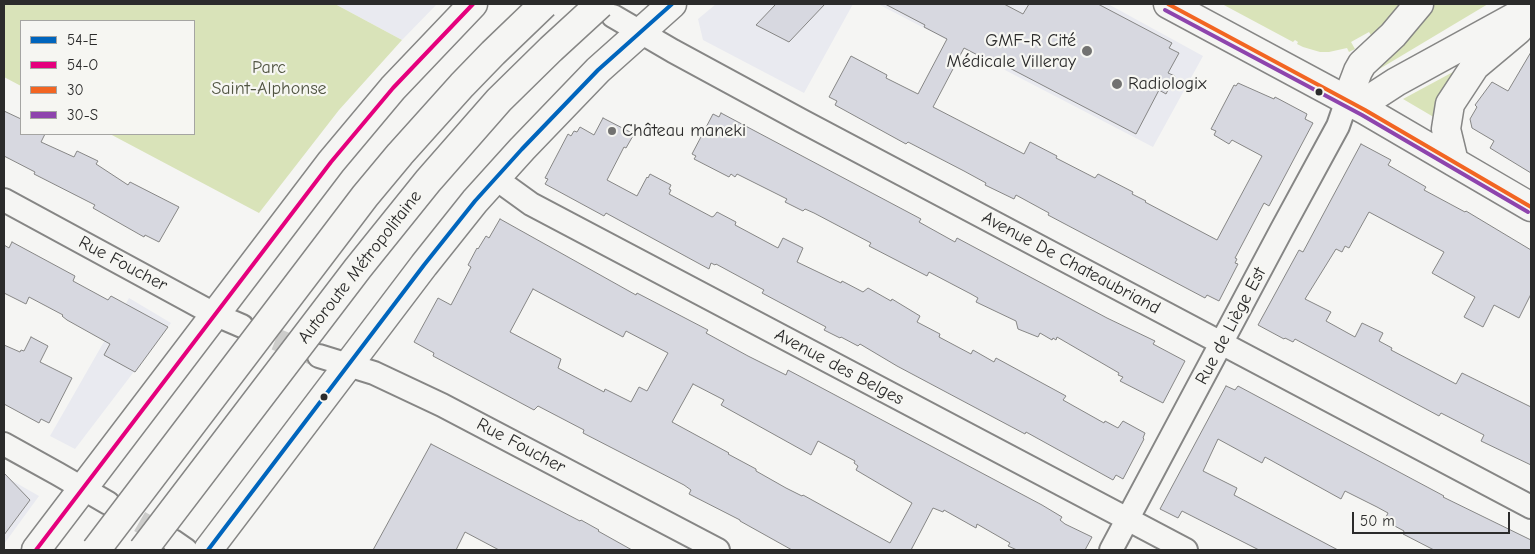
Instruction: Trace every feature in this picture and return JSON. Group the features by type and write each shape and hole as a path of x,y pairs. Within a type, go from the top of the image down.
{"main road":[{"path":"36,550 214,314 358,128 414,65 473,4"},
{"path":"96,550 371,189 462,85 544,4"},
{"path":"208,550 348,365 495,178 572,96 672,4"},
{"path":"1168,4 1356,105 1531,207"},
{"path":"1356,105 1362,64 1393,35 1419,4"},
{"name":"Rue de Liège Est","path":"1356,105 1371,100 1383,90 1531,8"},
{"name":"Autoroute Métropolitaine","path":"143,550 358,268 433,174 499,100 551,49 607,10"},
{"path":"1454,162 1446,129 1450,104 1476,66 1531,19"}],"street":[{"name":"Avenue De Chateaubriand","path":"607,10 640,32 802,121 1531,507"},
{"name":"Rue de Liège Est","path":"1111,550 1338,126 1356,105"},
{"name":"Avenue des Belges","path":"495,178 531,204 1186,550"},
{"name":"Rue Foucher","path":"4,200 214,314 242,326"},
{"name":"Rue Foucher","path":"319,356 374,373 442,404 718,550"},
{"path":"4,444 108,504"}],"shaded area":[{"path":"335,4 437,4 402,40"},
{"path":"716,4 853,4 804,93 703,40 698,19"},
{"path":"878,4 1108,4 1203,56 1153,147"},
{"path":"129,298 171,323 75,449 50,436"},
{"path":"4,476 39,496 4,544"}],"green space":[{"name":"Parc Saint-Alphonse","path":"4,4 335,4 402,40 339,110 259,213 112,135 195,135 195,20 20,20 20,85 4,77"},
{"path":"1222,4 1405,4 1372,37 1369,32 1351,42 1355,49 1349,52 1347,48 1320,52 1303,47 1297,44 1298,42 1295,40 1293,42"},
{"path":"1432,4 1488,4 1376,71 1375,68"},
{"path":"1453,72 1456,75 1437,119 1403,99"}],"building":[{"path":"776,4 825,4 789,42 756,25"},
{"path":"885,4 1004,4 1023,14 1029,4 1098,4 1172,43 1169,48 1179,53 1168,73 1175,76 1166,94 1159,90 1136,134 998,62 997,65 964,48 933,107 1024,154 1030,142 1095,178 1098,174 1133,192 1132,194 1145,202 1217,240 1262,156 1232,140 1229,144 1214,135 1216,131 1211,129 1234,85 1236,86 1238,83 1274,99 1275,97 1307,114 1305,119 1313,123 1269,206 1264,203 1235,258 1237,259 1235,263 1238,264 1219,301 1207,295 1205,298 1048,215 1049,213 1016,195 1014,199 985,185 986,183 964,171 908,142 906,144 835,105 837,101 829,97 851,56 887,75 886,78 918,94 947,39"},
{"path":"1531,52 1531,173 1490,148 1494,141 1472,128 1470,119 1477,107 1475,105 1492,82 1508,91"},
{"path":"4,111 20,119 20,135 44,135 41,142 74,157 77,151 98,161 96,164 128,185 130,182 179,207 159,242 145,235 144,237 93,208 95,205 34,174 35,172 4,156"},
{"path":"721,113 921,219 919,222 955,242 957,238 1107,318 1155,341 1153,344 1185,361 1163,403 1120,381 1123,377 1118,375 1119,373 1057,337 1056,340 1053,338 1052,340 1040,333 1038,337 1018,329 1016,321 976,302 978,298 971,294 929,272 927,276 869,246 871,243 814,213 805,209 803,211 785,202 787,199 737,174 735,177 731,174 729,177 694,159 696,156 692,154 713,114 719,117"},
{"path":"603,118 634,134 626,148 624,147 607,180 637,196 650,174 671,185 669,194 712,217 717,212 736,222 735,225 778,248 783,238 803,248 797,262 863,292 868,288 891,301 892,299 920,316 917,322 940,334 939,337 971,354 973,350 994,362 996,358 1066,396 1063,400 1104,423 1105,421 1118,428 1123,421 1145,433 1144,439 1123,479 1116,475 1113,480 1026,432 1025,434 897,366 860,344 858,346 824,330 826,327 762,293 764,290 716,264 711,263 709,269 606,213 604,216 545,184 548,179 545,178 568,134 571,136 580,127 594,135"},
{"path":"1361,144 1391,160 1388,165 1426,187 1424,190 1466,211 1531,250 1531,294 1519,318 1494,305 1483,327 1464,317 1475,297 1432,273 1444,252 1369,212 1349,248 1345,246 1342,252 1336,249 1305,299 1331,312 1326,321 1355,337 1362,323 1383,333 1379,341 1392,348 1391,350 1456,384 1462,373 1531,407 1531,465 1481,441 1484,435 1441,413 1439,416 1295,339 1293,342 1284,339 1258,325 1299,250 1303,252"},
{"path":"500,219 636,295 637,293 708,330 706,333 748,356 786,375 788,370 1042,505 1062,517 1060,520 1065,524 1092,537 1085,550 1017,550 1008,546 1010,543 977,524 976,528 944,510 943,512 933,508 911,550 792,550 740,520 689,494 691,490 684,485 583,433 584,430 538,406 534,410 433,356 434,353 414,342 438,298 451,305 471,267 468,265 477,248 486,236 489,238","holes":["533,289 623,337 626,331 668,353 647,391 639,387 631,402 605,389 604,392 558,368 561,359 510,332","693,384 724,400 721,405 811,455 818,441 855,461 854,463 858,466 856,470 912,503 890,543 803,495 786,488 729,453 672,422"]},
{"path":"12,242 75,276 73,281 108,300 111,296 168,327 135,372 104,355 110,344 67,320 63,315 29,297 26,304 4,293 4,245 9,248"},
{"path":"31,337 48,346 40,362 72,378 49,423 41,419 39,423 4,404 4,345 20,352 21,350 24,351"},
{"path":"1226,386 1235,390 1238,386 1443,497 1531,540 1531,550 1434,550 1403,534 1404,531 1391,524 1394,521 1386,517 1388,513 1377,507 1345,491 1341,499 1265,457 1262,463 1218,439 1203,471 1237,488 1234,495 1338,550 1259,550 1182,511 1178,518 1160,509"},
{"path":"431,444 581,520 632,550 499,550 465,532 456,550 373,550"},
{"path":"4,473 30,500 4,535"}],"tunnel":[{"path":"245,327 313,354"},
{"path":"111,505 172,540"}],"transit line":[{"name":"54-O","path":"36,550 331,162 393,88 473,4"},
{"name":"54-E","path":"208,550 424,265 475,201 598,70 672,4"},
{"name":"30","path":"1168,4 1365,110 1531,207"},
{"name":"30-S","path":"1165,10 1362,115 1528,212"}],"place":[{"name":"GMF-R Cité Médicale Villeray","path":"1087,51"},
{"name":"Radiologix","path":"1117,84"},
{"name":"Château maneki","path":"612,131"}]}
